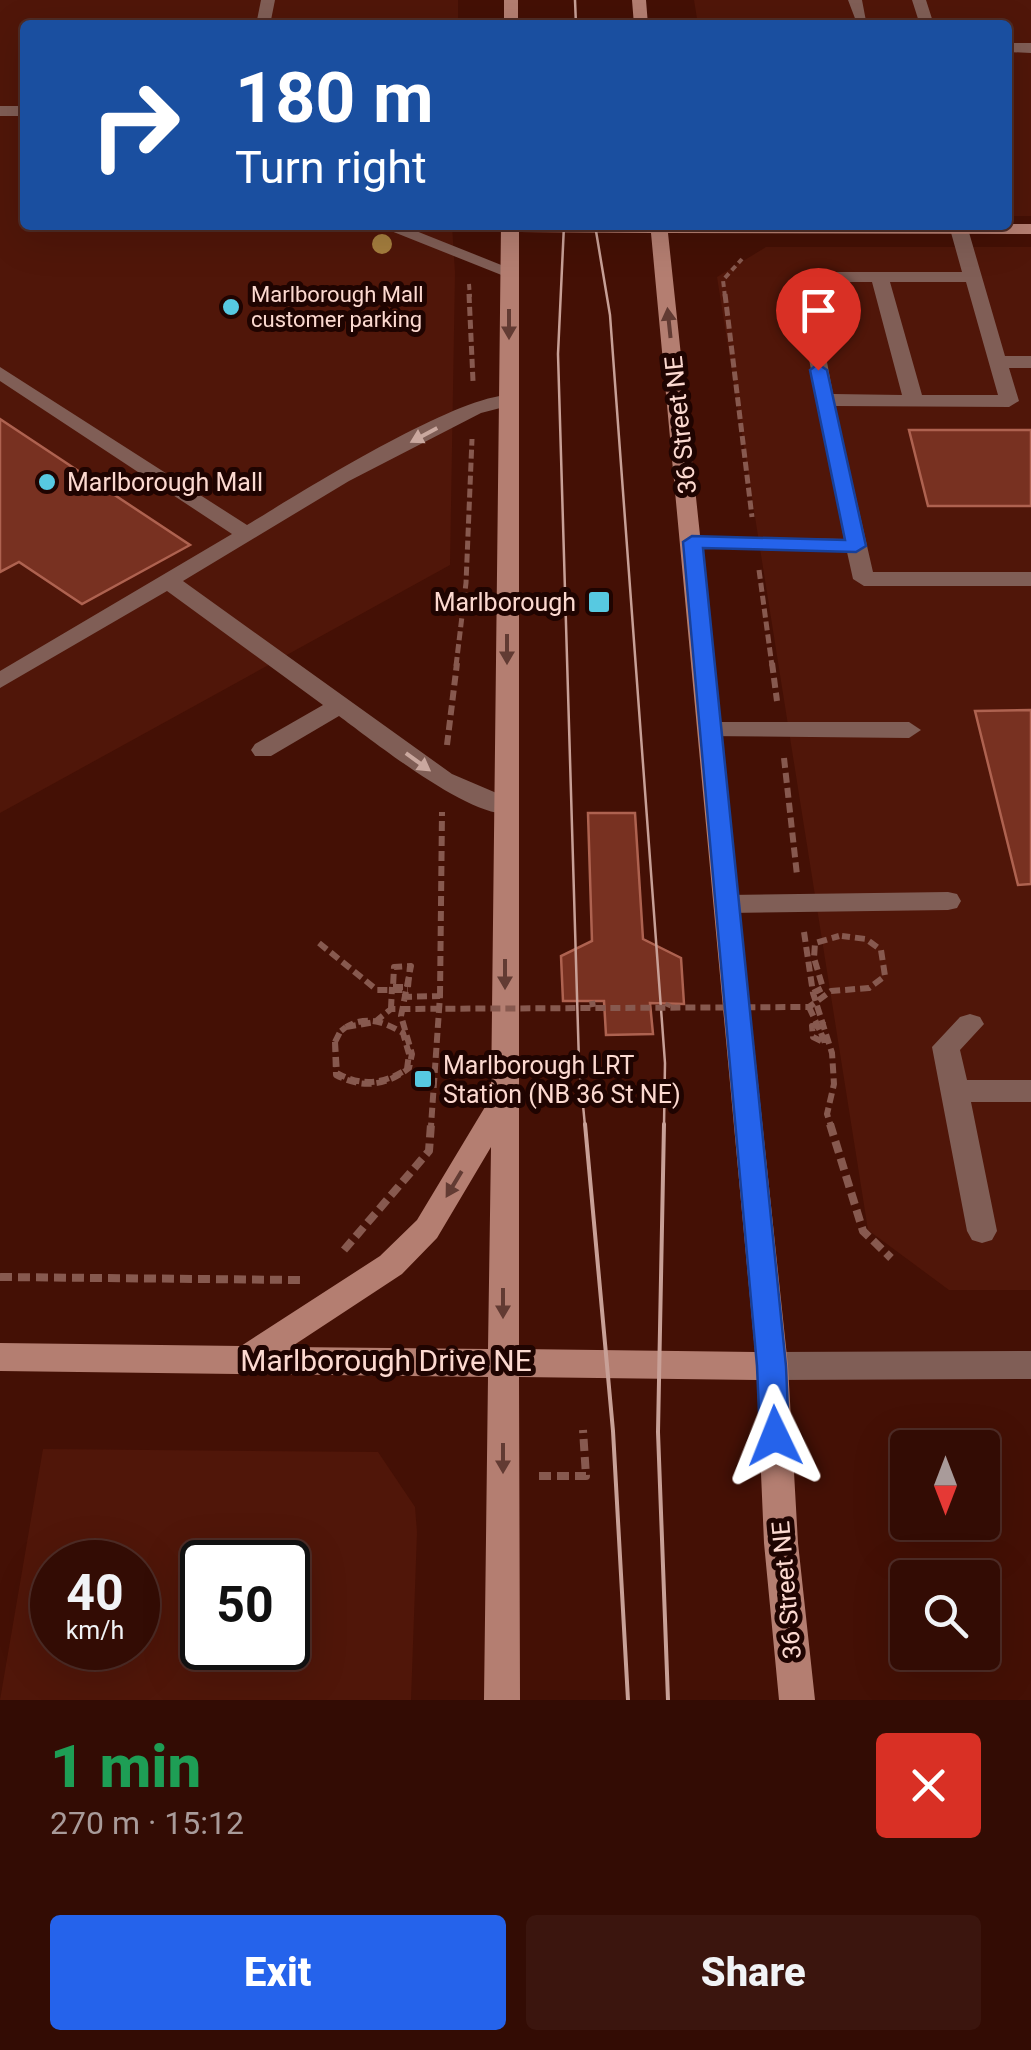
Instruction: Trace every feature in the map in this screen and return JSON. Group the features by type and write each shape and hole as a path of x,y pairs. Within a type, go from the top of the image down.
{"main road":[{"path":"502,1700 510,272 506,230"},
{"name":"36 Street NE","path":"659,230 772,1366 781,1542 797,1700"},
{"path":"243,1361 356,1290 390,1265 427,1229 504,1100"},
{"name":"Marlborough Drive NE","path":"0,1357 772,1366"}],"street":[{"path":"855,0 862,18"},
{"path":"398,230 510,272"},
{"path":"824,400 1009,401 959,230"},
{"path":"972,276 802,276 824,400 864,579 1031,580"},
{"path":"880,276 914,401"},
{"path":"998,362 1031,362"},
{"path":"0,373 247,534"},
{"path":"0,681 342,477 474,408 509,400"},
{"path":"692,542 856,546"},
{"path":"170,582 443,780 506,808"},
{"path":"263,750 340,705"},
{"path":"710,730 910,730"},
{"path":"727,904 948,901"},
{"path":"970,1024 946,1047 982,1231"},
{"path":"955,1091 1031,1091"},
{"path":"772,1366 1031,1365"}],"path":[{"path":"742,259 723,280 800,904 813,992 826,1025 834,1084 827,1114 862,1230 891,1258"},
{"path":"336,1258 429,1151 440,996 443,780 466,582 474,408 469,278"},
{"path":"391,1008 394,966 410,966 408,987 393,987 394,967 410,966 406,993 401,1016 412,1054 409,1068 384,1083 365,1086 336,1075 333,1038 344,1026 376,1020 395,1027 407,1043 407,1069 366,1084 337,1073 335,1038 344,1027 376,1022 391,1008 592,1004 809,1007 831,991 869,988 885,976 881,950 866,940 842,936 814,944 823,988 813,992"},
{"path":"319,944 377,990 440,996"},
{"path":"809,1007 815,1020 821,1034 824,1043 817,1042 812,1026 826,1025"},
{"path":"0,1277 315,1280"},
{"path":"539,1476 586,1476 583,1430"}],"shaded area":[{"path":"0,0 458,0 458,20 20,20 20,230 452,230 450,565 0,813"},
{"path":"694,0 1031,0 1031,216 1012,216 1012,20 697,20"},
{"path":"766,247 1031,247 1031,1290 949,1290 868,1230 717,277"},
{"path":"43,1449 378,1452 415,1507 411,1700 0,1700"}],"building":[{"name":"Marlborough Mall","path":"0,419 190,545 82,604 19,562 0,572"},
{"path":"909,430 1031,430 1031,506 928,506"},
{"path":"1031,710 1031,884 1018,885 975,711"},
{"path":"588,813 635,813 643,939 681,958 684,1004 650,1003 653,1034 606,1035 604,1001 563,1001 561,956 592,941"}],"tram line":[{"path":"575,0 576,20"},
{"path":"564,230 558,354 579,1063 585,1126"},
{"path":"596,230 610,315 665,1063 664,1126"},
{"path":"585,1124 613,1431 628,1700"},
{"path":"664,1124 658,1432 668,1700"}],"place":[{"name":"Marlborough Mall customer parking","path":"231,307"},
{"name":"Marlborough Mall","path":"47,482"},
{"name":"Marlborough","path":"599,602"},
{"name":"Marlborough LRT Station (NB 36 St NE)","path":"423,1079"}],"route":[{"path":"775,1436 772,1366 692,542 856,546 818,370"}]}
